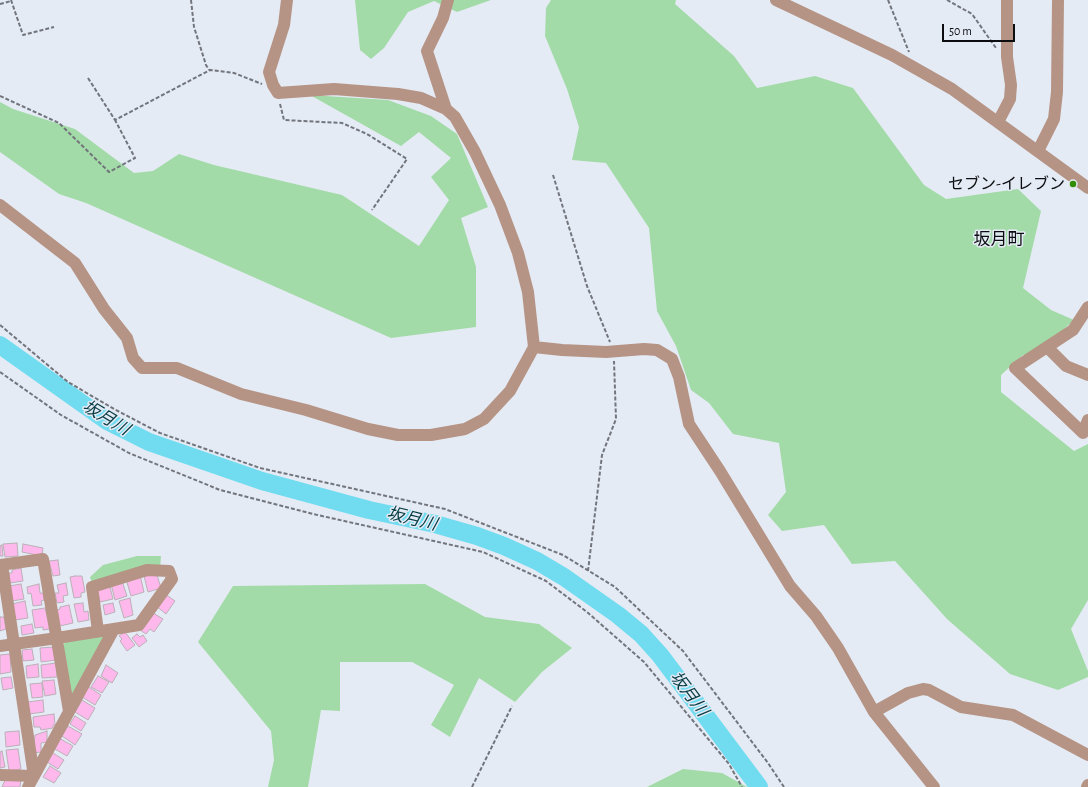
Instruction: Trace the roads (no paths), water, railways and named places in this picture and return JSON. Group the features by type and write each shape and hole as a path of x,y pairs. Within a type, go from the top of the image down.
{"street":[{"path":"0,205 75,263 104,309 127,338 133,358 142,368 177,368 241,394 306,410 368,429 398,435 431,435 465,429 484,419 510,391 534,347 529,299 518,253 500,205 475,152 455,117 446,109 420,98 398,94 334,88 275,89 269,72 284,25 287,0"},
{"path":"446,109 427,51 443,18 448,0"},
{"path":"776,0 909,65 952,89 1088,188"},
{"path":"998,122 1010,99 1012,86 1008,64 1008,0"},
{"path":"1038,151 1054,119 1057,92 1058,0"},
{"path":"1088,307 1073,330 1048,348 1015,368 1083,433 1088,420"},
{"path":"534,347 562,350 614,351 644,348 657,350 672,359 679,377 690,424 790,586 816,616 838,648 874,712 934,787"},
{"path":"1048,348 1066,366 1088,375"},
{"path":"34,776 1,565 43,559 69,711"},
{"path":"0,646 98,632 139,625 172,579 169,571 147,570 92,587 98,632"},
{"path":"28,787 114,629"},
{"path":"874,712 908,693 922,689 929,690 961,707 1013,715 1088,755"},
{"path":"0,775 34,776"}],"waterway":[{"name":"坂月川","path":"0,345 107,421 149,442 262,481 369,510 435,524 477,536 537,561 564,577 618,615 641,634 660,655 759,787"}],"place":[{"name":"セブン-イレブン","path":"1073,184"}],"district":[{"name":"坂月町","path":"999,240"}]}
